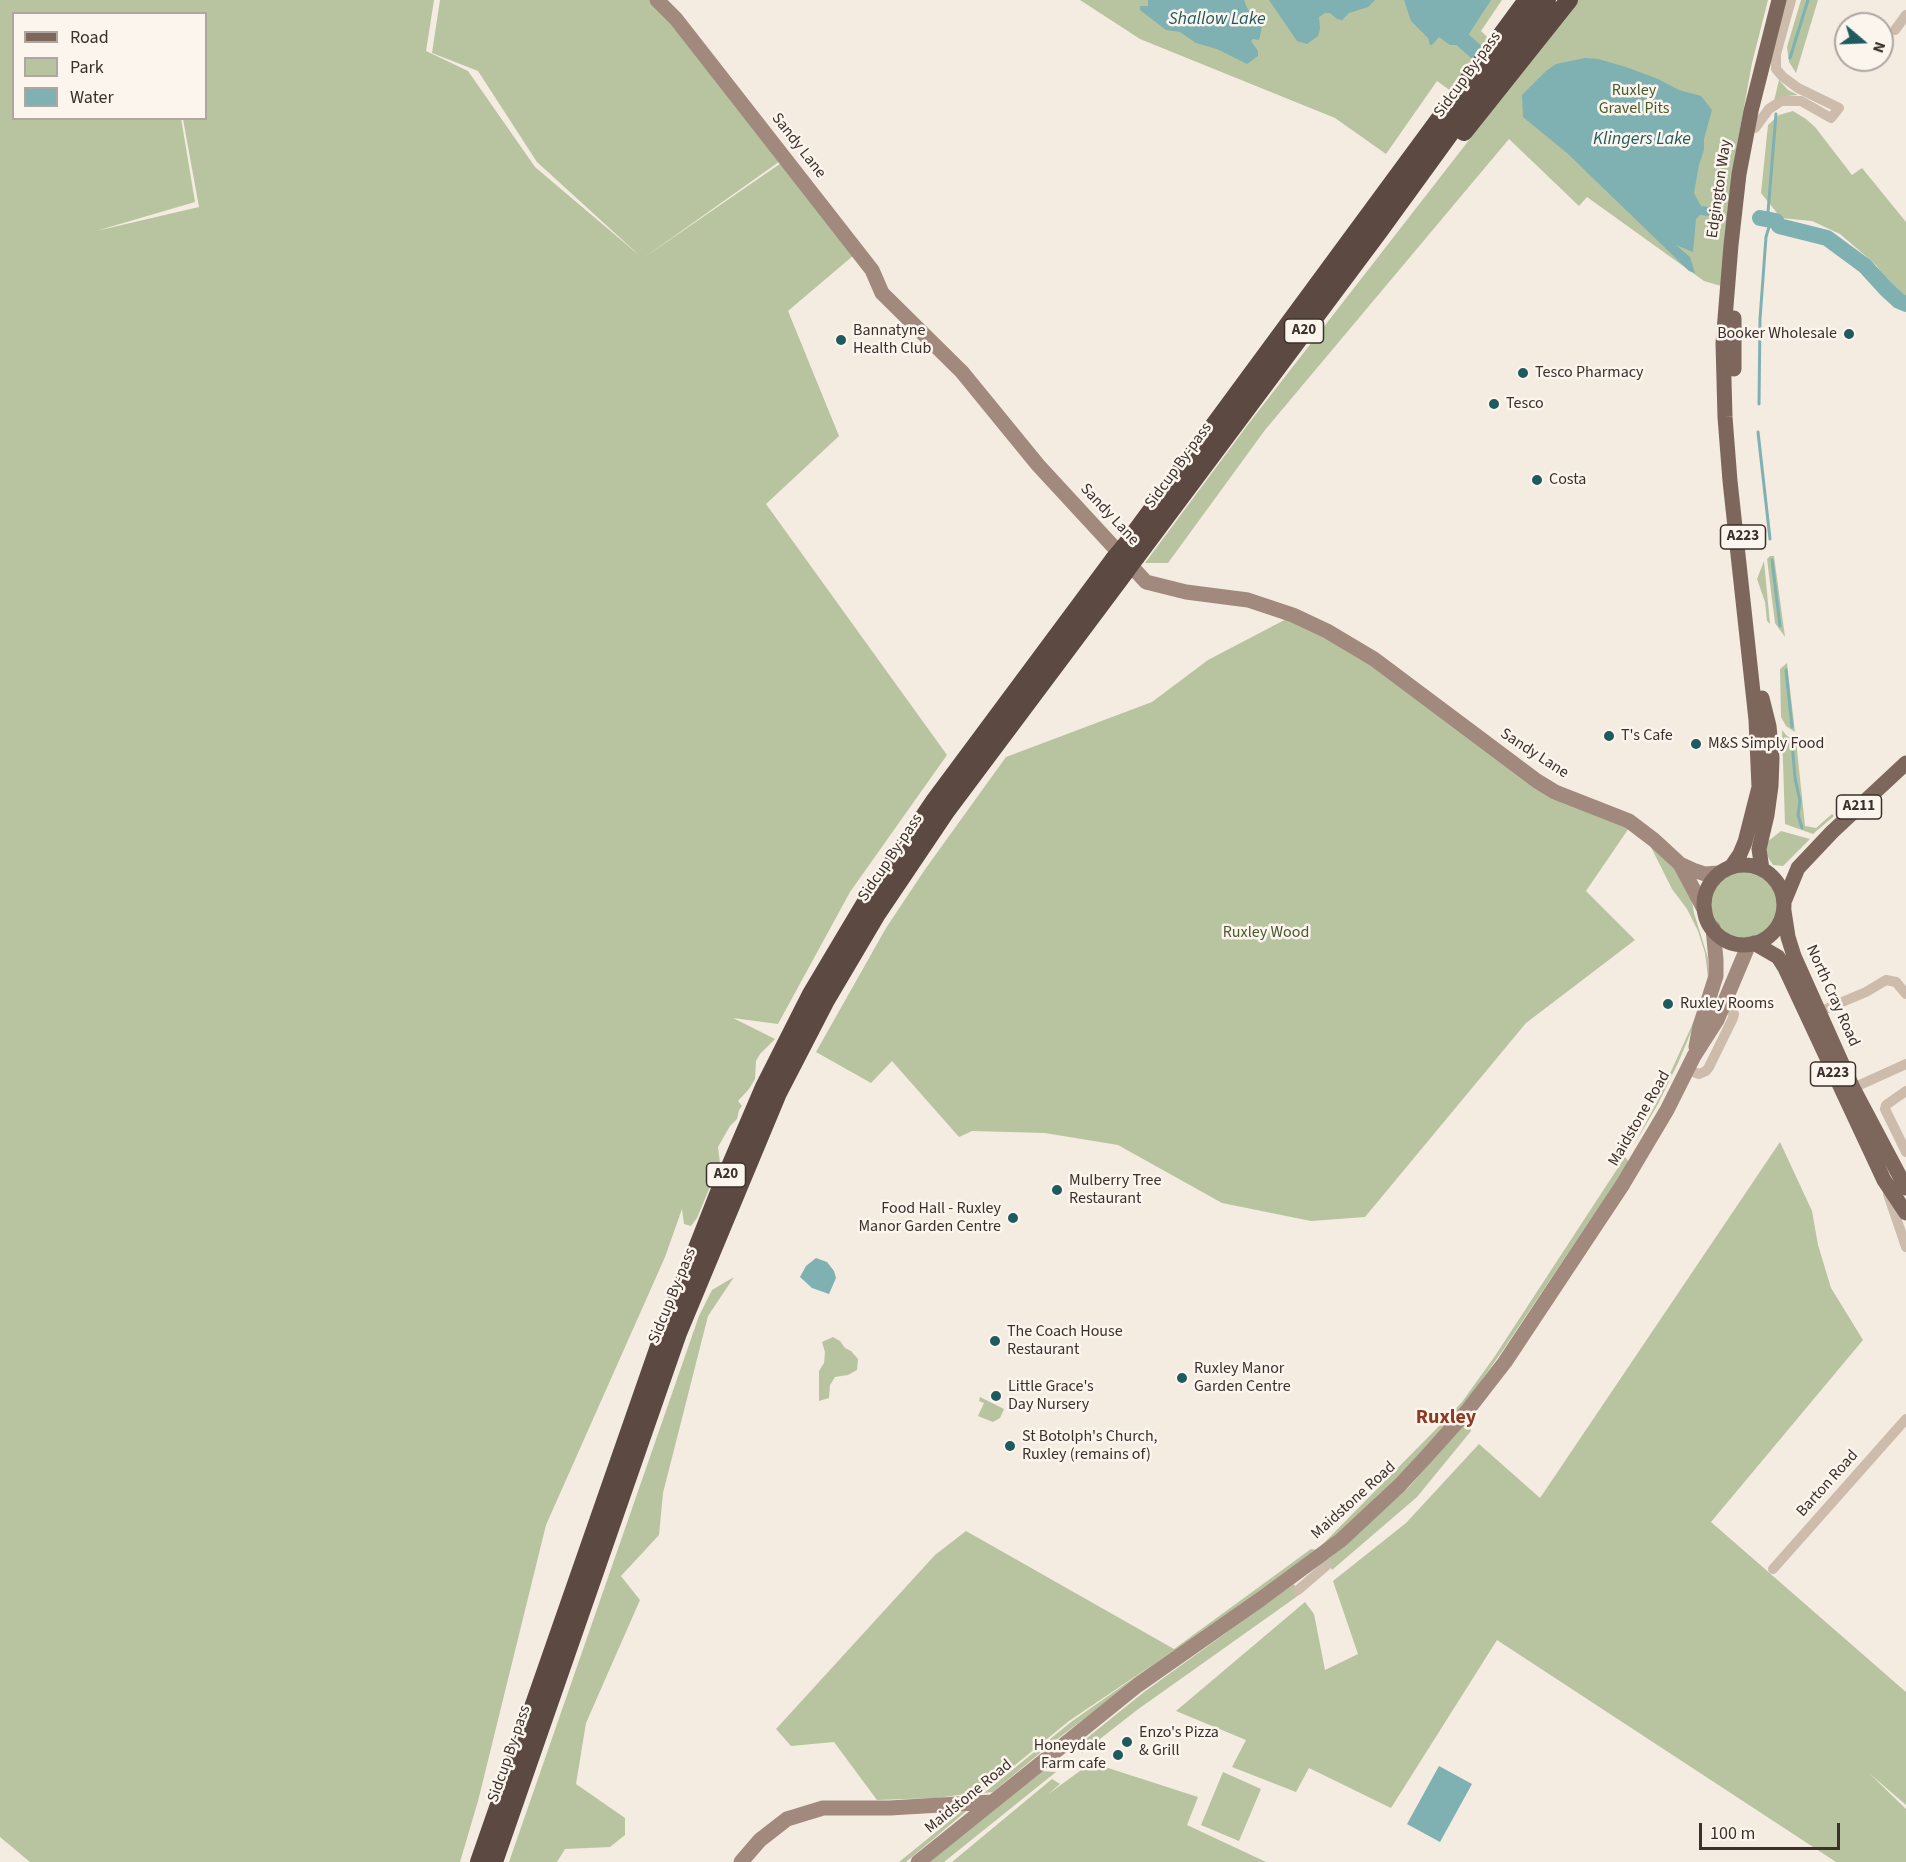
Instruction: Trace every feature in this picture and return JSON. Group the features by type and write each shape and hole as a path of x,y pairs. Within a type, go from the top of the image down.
{"highway":[{"name":"A20","path":"1469,104 1514,0"},
{"name":"Sidcup By-pass","path":"479,1862 664,1332 764,1086 811,994 864,905 935,800 1380,230 1469,104 1527,0"},
{"name":"Sidcup By-pass","path":"494,1862 678,1333 778,1092 825,1002 877,914 947,810 1125,558 1547,0"},
{"name":"A20","path":"1469,104 1569,0"}],"main road":[{"name":"Edgington Way","path":"1763,870 1759,849 1771,786 1772,758 1761,719 1740,576 1741,548 1737,472 1725,388 1724,343 1727,286 1739,174 1750,111 1779,0"},
{"name":"Edgington Way","path":"1725,870 1740,854 1745,842 1759,787 1761,719 1756,679 1759,671 1727,444 1731,437 1729,416 1735,286 1746,184 1755,128 1790,0"},
{"name":"Edgington Way","path":"1725,388 1728,386 1732,288 1735,286"},
{"name":"A211","path":"1784,906 1798,868 1832,832 1906,763"},
{"path":"1763,870 1780,887 1784,906 1780,923 1765,939 1751,944 1729,942 1713,928 1705,911 1706,894 1710,885 1725,870 1750,866 1781,872 1798,868"},
{"name":"North Cray Road","path":"1784,906 1788,936 1794,956 1852,1088 1906,1188"},
{"name":"North Cray Road","path":"1751,944 1778,957 1785,968 1884,1180 1906,1214"}],"street":[{"name":"Sandy Lane","path":"657,0 676,19 872,270 882,293 962,372 1038,465 1146,582 1186,592 1248,600 1293,615 1327,631 1374,659 1528,776 1555,792 1629,820 1680,864 1705,911"},
{"path":"1755,128 1769,110 1782,101 1801,101 1831,118 1839,108 1798,88 1787,81 1776,69 1776,54 1790,0"},
{"path":"1895,30 1906,15"},
{"name":"Sandy Lane","path":"1680,864 1702,873 1725,870"},
{"name":"Maidstone Road","path":"1694,1056 1700,1026 1716,976 1713,928"},
{"name":"Maidstone Road","path":"918,1862 1138,1685 1341,1540 1400,1485 1467,1411 1497,1371 1623,1184 1667,1110 1694,1056 1717,1020 1743,955 1751,944"},
{"path":"1828,1008 1866,992 1886,980 1896,982 1906,994"},
{"path":"1688,1070 1699,1074 1709,1067 1734,1014 1724,1005"},
{"path":"1852,1088 1906,1064"},
{"path":"1906,1091 1886,1105 1885,1109 1906,1152"},
{"name":"North Cray Road","path":"1884,1180 1906,1247"},
{"name":"Barton Road","path":"1773,1569 1906,1419"},
{"path":"1298,1590 1326,1566 1321,1555"},
{"path":"741,1862 760,1840 787,1819 823,1808 890,1808 991,1802"}],"green space":[{"path":"0,0 434,0 426,51 468,71 535,167 640,256 537,162 478,71 432,53 440,0 655,0 783,159 642,259 784,161 854,255 788,311 839,436 766,504 947,755 850,892 778,1024 733,1018 775,1039 760,1054 756,1061 755,1079 738,1101 742,1106 737,1119 730,1126 718,1147 720,1163 697,1218 691,1226 684,1224 682,1209 665,1257 546,1525 478,1801 460,1862 30,1862 0,1837","holes":["12,12 207,12 207,120 183,120 199,207 96,231 195,202 181,120 12,120"]},
{"name":"Ruxley Gravel Pits","path":"1080,0 1502,0 1481,31 1523,71 1577,0 1768,0 1752,63 1732,173 1721,286 1704,281 1587,197 1579,206 1509,139 1265,430 1168,563 1145,563 1249,423 1487,117 1437,81 1386,154 1335,118 1140,39"},
{"path":"1801,0 1818,0 1796,73 1789,62 1787,47"},
{"path":"1779,80 1788,90 1798,95 1774,101"},
{"path":"1793,111 1815,127 1852,175 1862,168 1906,222 1906,299 1895,291 1876,265 1840,234 1812,221 1781,218 1761,193 1768,125 1779,115"},
{"path":"1774,556 1785,637 1775,623 1767,559"},
{"path":"1764,561 1770,624 1767,621 1765,602 1757,579"},
{"name":"Ruxley Wood","path":"1292,616 1325,633 1519,770 1629,828 1586,891 1635,940 1526,1023 1365,1217 1311,1221 1222,1203 1118,1145 1045,1133 972,1131 959,1137 892,1061 871,1083 816,1052 886,928 1006,757 1152,702 1208,660"},
{"path":"1787,663 1795,732 1786,726 1781,717 1780,669"},
{"path":"1782,730 1787,736 1796,740 1805,826 1816,828 1832,814 1834,816 1813,834 1785,824"},
{"path":"1781,831 1810,839 1783,866 1773,865 1766,854 1767,842"},
{"path":"1650,845 1671,863 1690,891 1694,913 1708,958 1709,979 1702,1006 1678,1063 1634,1145 1658,1100 1698,1012 1708,978 1705,953 1698,931 1687,909 1672,889"},
{"path":"1744,871 1757,874 1768,881 1775,892 1778,905 1775,918 1768,929 1757,936 1744,939 1731,936 1720,929 1713,918 1710,905 1713,892 1720,881 1731,874"},
{"path":"1780,1142 1812,1211 1818,1245 1831,1288 1863,1340 1711,1522 1906,1692 1906,1805 1869,1773 1906,1809 1906,1862 1836,1862 1497,1640 1391,1808 1309,1768 1296,1792 1232,1767 1246,1740 1176,1711 1305,1602 1314,1614 1325,1670 1358,1654 1333,1581 1406,1523 1479,1444 1540,1498"},
{"path":"1625,1157 1629,1162 1503,1350 1471,1395 1403,1472 1320,1549 1138,1678 1052,1743 993,1792 984,1793 1071,1722 1155,1663 1069,1721 982,1792 936,1798 877,1800 834,1742 791,1746 776,1729 935,1555 966,1531 1174,1649 1311,1549 1317,1550 1462,1402 1495,1356"},
{"path":"734,1277 708,1316 663,1493 659,1535 621,1576 640,1600 586,1723 576,1784 625,1818 625,1835 610,1847 565,1849 557,1862 509,1862 699,1316 712,1290"},
{"path":"833,1337 858,1359 857,1370 848,1375 835,1377 830,1385 829,1398 819,1401 819,1371 824,1363 825,1352 822,1342"},
{"path":"980,1397 1004,1409 1000,1418 993,1422 978,1416 984,1403 979,1401"},
{"path":"1468,1420 1471,1431 1417,1497 1332,1570 1327,1560 1409,1487"},
{"path":"1294,1584 1299,1595 1137,1710 1082,1753 1077,1746 1144,1692"},
{"path":"1095,1760 1105,1767 1198,1797 1187,1825 1266,1862 952,1862 1052,1779 1060,1784 1047,1795"},
{"path":"1040,1771 1056,1772 944,1862 928,1862"},
{"path":"1223,1772 1261,1789 1239,1841 1201,1825"},
{"path":"967,1807 970,1808 906,1862 899,1862"}],"water":[{"name":"Shallow Lake","path":"1148,0 1244,0 1247,8 1262,27 1259,40 1251,41 1258,51 1258,56 1247,64 1217,49 1196,43 1180,32 1166,30 1140,10 1140,6 1148,6"},
{"path":"1269,0 1375,0 1368,7 1349,13 1342,20 1330,13 1325,13 1319,17 1318,36 1307,44 1297,41"},
{"path":"1404,0 1491,0 1469,34 1468,47 1450,45 1439,37 1430,45 1428,38 1411,21"},
{"name":"Klingers Lake","path":"1585,58 1598,59 1626,67 1679,90 1701,96 1712,110 1694,193 1701,206 1709,207 1719,203 1723,209 1722,217 1716,222 1709,216 1700,215 1696,219 1693,252 1676,245 1690,257 1695,273 1689,271 1567,153 1523,117 1522,95 1546,71 1556,64"},
{"path":"816,1258 827,1262 834,1271 836,1278 829,1294 812,1288 800,1277 806,1266"},
{"path":"1439,1766 1472,1784 1440,1842 1407,1824"}],"waterway":[{"path":"1434,0 1432,12 1494,68"},
{"path":"1790,58 1808,0"},
{"path":"1759,404 1760,319 1766,237 1769,227 1776,221 1768,212 1776,114"},
{"path":"1760,218 1776,221 1779,226 1827,238 1865,266 1886,289 1906,304"},
{"path":"1758,432 1770,539"},
{"path":"1772,560 1780,626"},
{"path":"1786,670 1792,727"},
{"path":"1792,742 1795,778 1800,801 1798,815 1802,828"}],"place":[{"name":"Booker Wholesale","path":"1849,334"},
{"name":"Bannatyne Health Club","path":"841,340"},
{"name":"Tesco Pharmacy","path":"1523,373"},
{"name":"Tesco","path":"1494,404"},
{"name":"Costa","path":"1537,480"},
{"name":"T's Cafe","path":"1609,736"},
{"name":"M&S Simply Food","path":"1696,744"},
{"name":"Ruxley Rooms","path":"1668,1004"},
{"name":"Mulberry Tree Restaurant","path":"1057,1190"},
{"name":"Food Hall - Ruxley Manor Garden Centre","path":"1013,1218"},
{"name":"The Coach House Restaurant","path":"995,1341"},
{"name":"Ruxley Manor Garden Centre","path":"1182,1378"},
{"name":"Little Grace's Day Nursery","path":"996,1396"},
{"name":"St Botolph's Church, Ruxley (remains of)","path":"1010,1446"},
{"name":"Enzo's Pizza & Grill","path":"1127,1742"},
{"name":"Honeydale Farm cafe","path":"1118,1755"}],"district":[{"name":"Ruxley","path":"1446,1419"}]}
